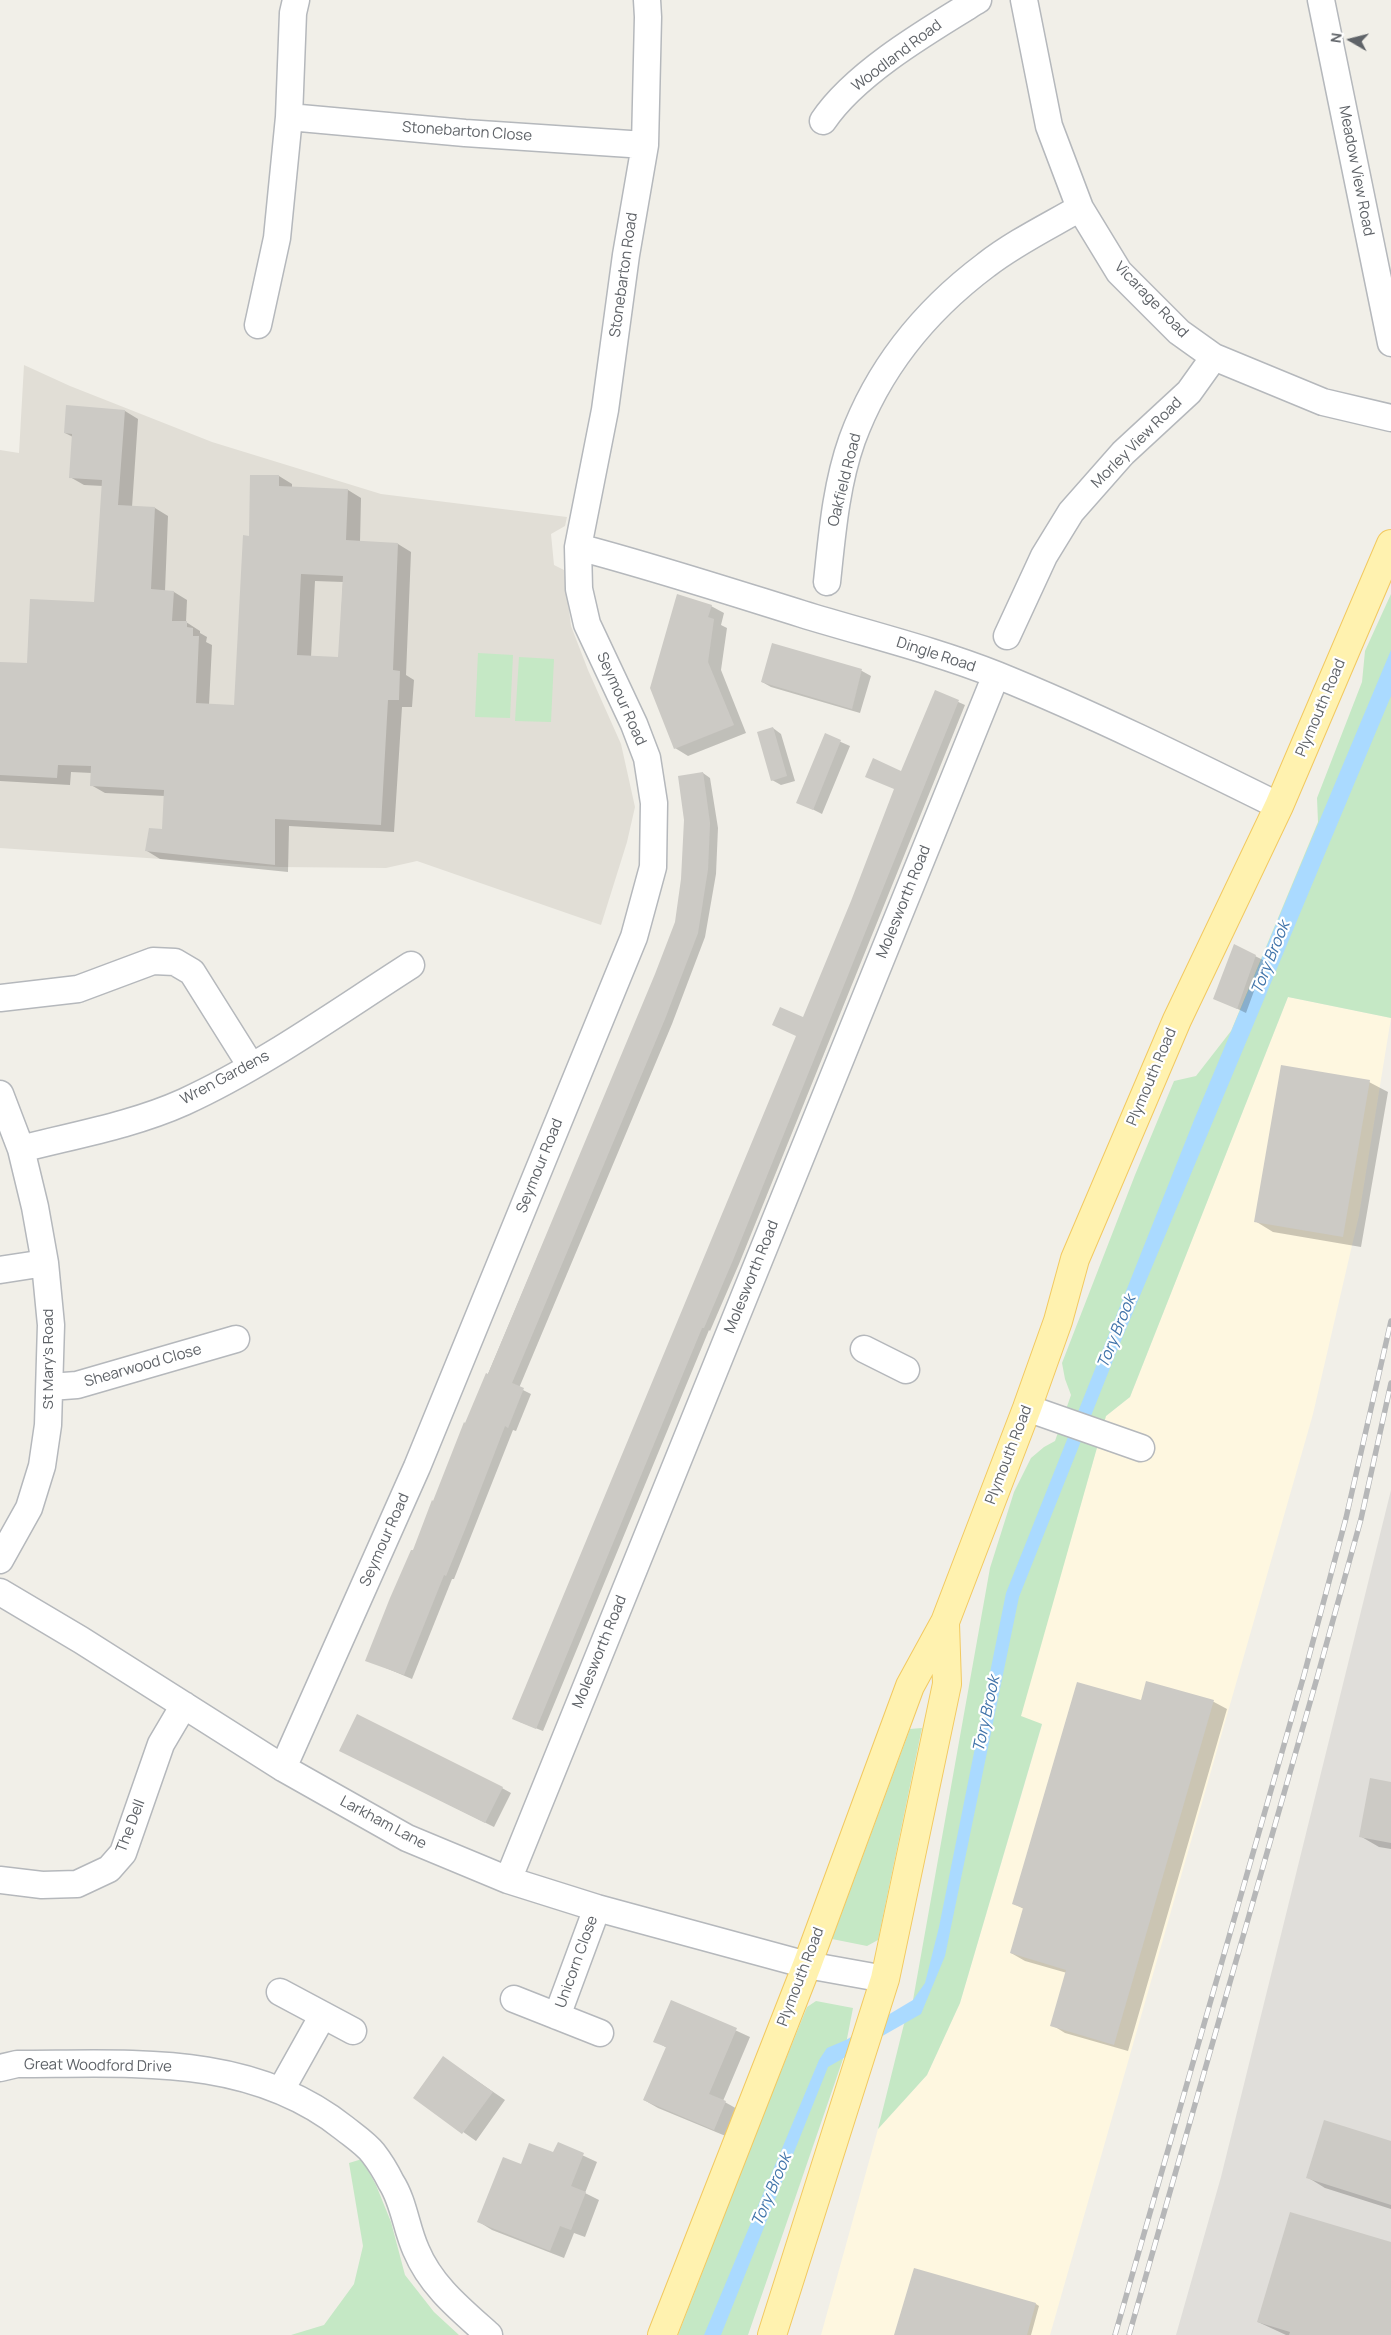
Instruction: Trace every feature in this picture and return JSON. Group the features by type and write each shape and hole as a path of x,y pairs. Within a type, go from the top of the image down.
{"main road":[{"name":"Plymouth Road","path":"662,2335 807,1965 910,1686 945,1622 1027,1408 1058,1321 1075,1259 1176,1020 1279,806 1391,544"},
{"name":"Plymouth Road","path":"772,2335 885,1979 947,1684 945,1622"}],"street":[{"path":"258,325 277,238 289,117 293,13 296,0"},
{"name":"Stonebarton Road","path":"578,547 605,410 626,255 644,145 647,0"},
{"name":"Woodland Road","path":"824,121 835,104 867,76 921,35 978,0"},
{"name":"Vicarage Road","path":"1024,0 1049,126 1080,208 1119,272 1178,332 1214,357 1323,402 1391,418"},
{"name":"Meadow View Road","path":"1322,0 1391,343"},
{"name":"Stonebarton Close","path":"289,117 465,133 644,145"},
{"name":"Oakfield Road","path":"827,582 834,514 850,451 875,387 911,336 944,299 987,264 1080,208"},
{"name":"Morley View Road","path":"1007,636 1044,556 1071,512 1123,454 1189,392 1214,357"},
{"name":"Dingle Road","path":"578,547 662,569 919,648 996,675 1147,741 1279,806"},
{"name":"Seymour Road","path":"283,1768 417,1467 634,938 653,867 654,803 647,758 634,724 587,624 579,588 578,547"},
{"name":"Molesworth Road","path":"508,1880 996,675"},
{"path":"0,998 78,988 153,961 175,962 192,972 251,1066"},
{"name":"Wren Gardens","path":"20,1149 125,1122 184,1102 251,1066 411,965"},
{"name":"St Mary's Road","path":"0,1094 20,1149 35,1207 45,1263 52,1325 48,1425 42,1466 29,1508 0,1560"},
{"path":"0,1270 45,1263"},
{"name":"Shearwood Close","path":"50,1387 77,1385 236,1339"},
{"path":"864,1349 906,1370"},
{"path":"1027,1408 1141,1448"},
{"name":"Larkham Lane","path":"0,1592 283,1768 407,1838 508,1880 598,1908 807,1965 885,1979"},
{"name":"The Dell","path":"0,1880 42,1885 78,1884 109,1869 123,1853 161,1744 184,1705"},
{"name":"Unicorn Close","path":"558,2016 598,1908"},
{"path":"280,1992 352,2031"},
{"name":"Unicorn Close","path":"514,1999 600,2033"},
{"path":"281,2090 323,2016"},
{"name":"Great Woodford Drive","path":"0,2068 17,2064 152,2064 228,2073 258,2081 281,2090 323,2111 373,2152 393,2185 415,2248 425,2270 440,2291 489,2335"}],"shaded area":[{"path":"24,365 70,386 212,442 381,494 567,517 565,526 551,534 554,565 564,570 571,626 588,670 621,744 635,807 627,842 601,925 417,861 386,868 279,867 0,848 0,450 19,453"},
{"path":"1288,997 1391,1018 1359,1215 1313,1414 1050,2335 821,2335 878,2129 927,2075 960,2003 1042,1725 1020,1717 1106,1416 1130,1397"},
{"path":"1391,1490 1391,2335 1176,2335 1221,2177"}],"green space":[{"path":"1391,594 1391,1018 1288,997 1130,1397 1106,1416 1021,1716 1042,1724 960,2003 927,2075 878,2129 904,2024 913,2000 990,1568 1014,1492 1031,1458 1055,1441 1071,1395 1062,1363 1135,1175 1174,1081 1196,1076 1231,1031 1318,822 1317,798 1362,682 1365,651"},
{"path":"478,653 513,655 510,718 475,717"},
{"path":"519,657 554,659 551,722 515,721"},
{"path":"922,1728 878,1940 867,1946 832,1939 910,1729"},
{"path":"816,2001 853,2008 843,2059 748,2335 678,2335 807,2007"},
{"path":"362,2159 376,2185 391,2222 405,2275 434,2312 459,2335 291,2335 324,2325 354,2284 363,2246 349,2163"}],"water":[{"name":"Tory Brook","path":"1391,650 1391,696 1116,1353 1019,1597 945,1956 921,2014 828,2067 721,2335 704,2335 819,2060 827,2048 846,2040 913,2000 925,1983 939,1927 1006,1593 1194,1120"}],"building":[{"path":"66,405 125,410 118,505 155,507 151,589 174,591 172,621 187,621 187,627 193,628 193,636 199,636 196,703 234,705 243,535 249,536 250,475 279,475 279,486 348,489 346,540 398,543 393,670 400,671 399,700 388,700 381,825 275,819 275,865 145,851 149,828 162,829 164,790 90,786 91,766 58,765 57,778 0,775 0,662 27,663 30,599 94,602 102,480 69,478 72,434 64,433","holes":["301,574 343,576 338,657 297,655"]},
{"path":"677,594 712,605 708,617 714,619 708,662 734,725 674,749 650,688"},
{"path":"772,643 862,669 852,709 761,682"},
{"path":"935,690 959,700 733,1260 704,1328 702,1328 536,1729 512,1719 796,1036 772,1025 780,1007 803,1017 851,901 894,789 865,777 873,758 901,771"},
{"path":"773,727 787,776 771,781 757,732"},
{"path":"825,733 841,740 813,810 796,803"},
{"path":"703,772 710,823 708,869 698,933 665,1019 512,1383 524,1388 508,1428 505,1426 466,1527 446,1576 444,1575 404,1675 365,1661 390,1598 411,1550 413,1550 464,1422 486,1373 488,1374 675,922 681,879 684,820 678,776"},
{"path":"1234,944 1256,955 1237,1009 1213,999"},
{"path":"1281,1065 1370,1080 1343,1237 1254,1222"},
{"path":"1146,1681 1214,1700 1114,2045 1050,2026 1066,1970 1010,1953 1023,1908 1012,1904 1077,1682 1141,1700"},
{"path":"357,1714 503,1787 485,1823 339,1751"},
{"path":"1370,1778 1391,1782 1391,1843 1359,1837"},
{"path":"671,2000 737,2028 709,2094 726,2101 714,2130 643,2100 666,2047 653,2042"},
{"path":"443,2056 493,2092 462,2134 413,2098"},
{"path":"1324,2120 1391,2141 1391,2205 1306,2178"},
{"path":"558,2142 584,2153 571,2186 586,2192 571,2230 560,2226 550,2251 477,2222 503,2157 521,2164 529,2143 553,2152"},
{"path":"1290,2212 1391,2242 1391,2335 1289,2335 1290,2332 1257,2322"},
{"path":"914,2268 1036,2303 1027,2335 894,2335"}],"railway":[{"path":"1115,2335 1304,1675 1346,1518 1391,1321"},
{"path":"1129,2335 1361,1519 1391,1383"}]}
